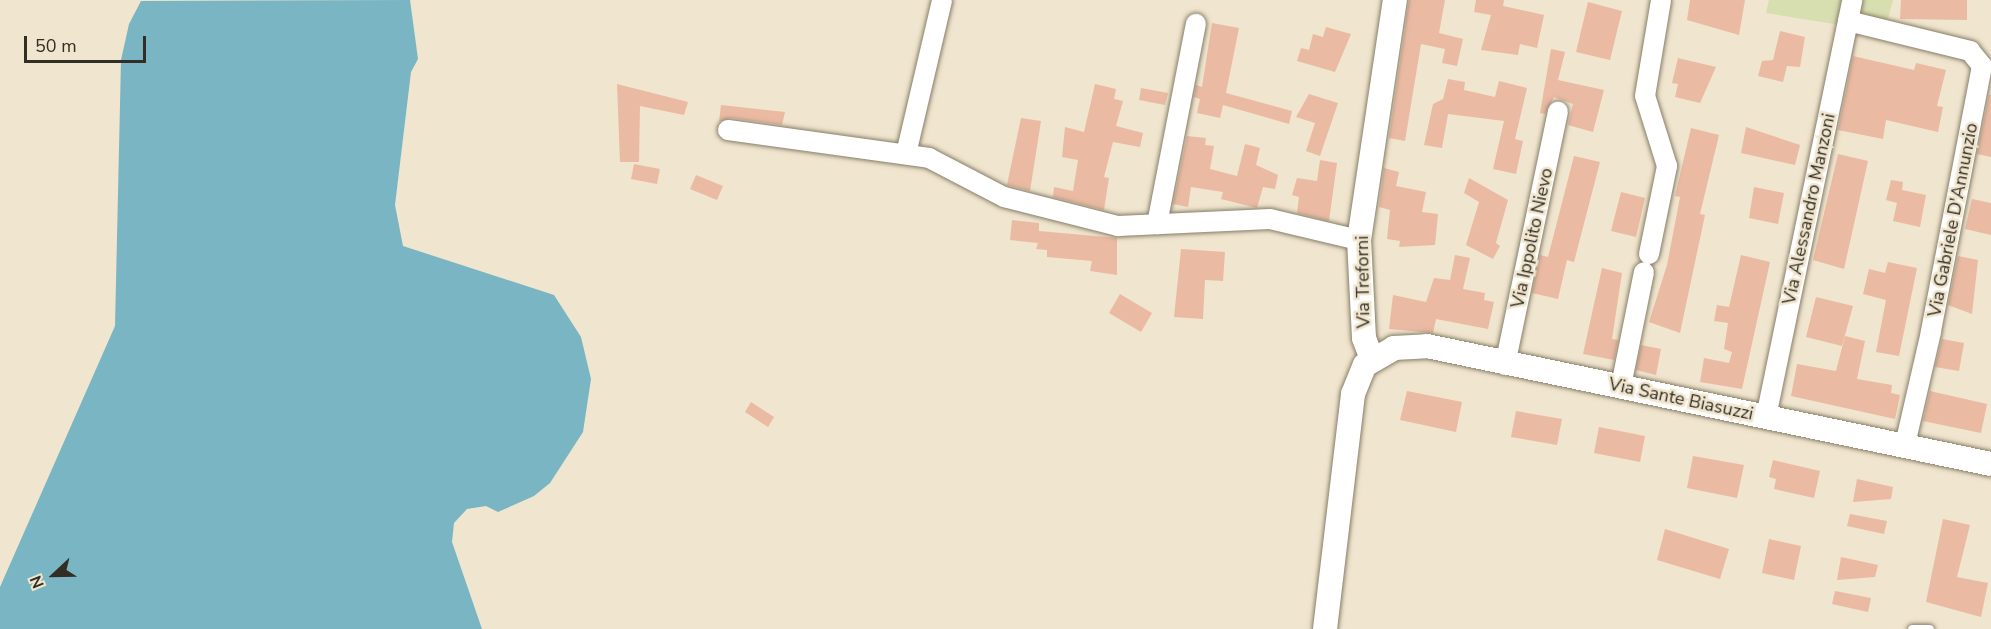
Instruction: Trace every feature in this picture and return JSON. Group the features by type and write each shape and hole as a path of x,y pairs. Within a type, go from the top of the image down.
{"street":[{"path":"906,154 942,0"},
{"name":"Via Treforni","path":"1372,359 1364,338 1359,240 1395,0"},
{"path":"1621,386 1667,166 1645,96 1660,0"},
{"name":"Via Alessandro Manzoni","path":"1766,417 1852,0"},
{"name":"Via Gabriele D'Annunzio","path":"1848,21 1970,51 1982,66 1905,445"},
{"path":"1157,224 1196,24"},
{"name":"Via Ippolito Nievo","path":"1505,365 1558,111"},
{"path":"728,130 930,158 1004,197 1118,226 1270,219 1359,240"},
{"name":"Via Sante Biasuzzi","path":"1372,359 1394,348 1427,346 1505,365 1621,386 1991,464"},
{"path":"1325,629 1353,394 1359,374 1372,359"}],"lane":[{"path":"1912,629 1929,629"}],"green space":[{"path":"1769,0 1893,0 1884,32 1766,13"}],"water":[{"path":"410,0 418,59 411,72 395,205 403,246 554,295 581,337 591,379 583,432 550,483 534,496 498,512 486,506 467,509 454,523 452,542 482,629 0,629 0,587 115,326 121,60 129,24 141,1"}],"building":[{"path":"1409,0 1445,0 1439,33 1463,39 1457,66 1442,63 1445,49 1421,44 1405,141 1389,138"},
{"path":"1476,0 1504,0 1503,6 1544,15 1537,48 1520,44 1518,55 1481,50 1491,15 1474,12"},
{"path":"1690,0 1745,0 1739,35 1687,20"},
{"path":"1901,0 1967,0 1967,20 1900,19"},
{"path":"1588,2 1622,11 1610,60 1576,52"},
{"path":"1212,23 1239,28 1226,93 1292,111 1289,124 1223,105 1220,118 1197,113 1200,99 1194,97 1196,85 1202,87"},
{"path":"1326,27 1351,34 1335,72 1297,61 1301,48 1309,50 1313,34 1323,37"},
{"path":"1780,31 1805,37 1800,67 1787,66 1783,82 1758,76 1762,61 1773,60"},
{"path":"1551,49 1565,52 1558,80 1604,90 1593,132 1568,125 1573,104 1554,97 1545,114 1540,113"},
{"path":"1853,56 1914,70 1916,63 1946,70 1937,106 1943,107 1938,132 1886,120 1883,139 1838,130"},
{"path":"1678,58 1716,67 1700,103 1675,97 1678,84 1672,83"},
{"path":"1448,79 1465,82 1464,90 1495,97 1499,81 1527,88 1515,139 1523,141 1516,174 1493,169 1504,121 1448,114 1442,148 1424,145 1433,104 1443,99"},
{"path":"617,84 688,102 684,115 640,106 639,162 620,162"},
{"path":"1095,84 1116,89 1114,99 1123,101 1116,126 1143,133 1140,147 1113,142 1104,177 1109,178 1104,210 1053,197 1054,187 1073,191 1078,160 1062,157 1065,127 1084,132"},
{"path":"1141,88 1168,93 1165,105 1139,100"},
{"path":"1309,94 1338,103 1320,156 1306,151 1315,123 1296,117"},
{"path":"1989,95 1991,95 1991,157 1977,154"},
{"path":"721,105 785,112 782,125 730,118 719,122"},
{"path":"1021,118 1041,121 1030,191 1007,185"},
{"path":"1746,127 1800,145 1795,165 1741,153"},
{"path":"1691,128 1719,135 1700,214 1705,215 1680,333 1649,322 1667,265 1680,197 1675,196"},
{"path":"1187,136 1206,138 1205,145 1214,146 1210,169 1237,176 1245,144 1260,148 1256,165 1278,175 1275,189 1263,187 1257,208 1221,199 1223,192 1191,187 1188,207 1173,204"},
{"path":"1838,154 1868,161 1844,269 1813,260"},
{"path":"1574,156 1600,162 1574,262 1567,260 1558,299 1532,293 1540,255 1548,257"},
{"path":"1320,160 1337,163 1329,221 1297,213 1299,197 1292,195 1297,178 1317,181"},
{"path":"634,164 660,169 657,184 631,179"},
{"path":"1384,168 1399,172 1396,186 1426,192 1422,212 1438,214 1435,245 1399,247 1400,241 1387,239 1390,210 1379,207"},
{"path":"696,175 723,186 717,200 690,189"},
{"path":"1469,178 1508,200 1496,243 1500,246 1493,259 1466,245 1479,202 1464,193"},
{"path":"1891,180 1903,182 1902,190 1926,195 1920,227 1893,221 1897,203 1886,200"},
{"path":"1754,187 1784,193 1778,224 1749,218"},
{"path":"1621,192 1645,198 1636,237 1611,231"},
{"path":"1972,199 1991,203 1991,235 1965,229"},
{"path":"1012,220 1039,223 1039,231 1117,238 1117,275 1090,271 1092,261 1047,257 1047,250 1036,249 1038,243 1010,240"},
{"path":"1181,249 1225,252 1223,281 1205,280 1203,319 1174,317"},
{"path":"1455,255 1470,258 1463,289 1485,293 1484,300 1494,302 1488,329 1436,319 1433,333 1389,329 1393,295 1426,302 1434,278 1450,280"},
{"path":"1741,255 1770,262 1742,389 1700,382 1704,358 1729,363 1732,352 1724,349 1728,323 1714,321 1717,305 1729,307"},
{"path":"1958,256 1978,260 1972,314 1948,305"},
{"path":"1888,262 1917,268 1899,356 1876,352 1886,300 1863,294 1869,269 1885,273"},
{"path":"1602,268 1622,273 1612,339 1618,340 1614,360 1583,354"},
{"path":"1120,294 1152,313 1141,332 1109,313"},
{"path":"1816,297 1853,306 1842,346 1806,337"},
{"path":"1845,336 1865,341 1857,379 1892,385 1891,393 1900,395 1895,419 1791,396 1797,364 1836,371"},
{"path":"1942,339 1964,343 1959,371 1935,367"},
{"path":"1641,345 1661,349 1656,375 1636,370"},
{"path":"1407,391 1462,402 1456,432 1400,420"},
{"path":"1930,391 1987,404 1981,433 1923,421"},
{"path":"751,402 774,417 768,427 745,412"},
{"path":"1516,411 1562,419 1557,445 1511,437"},
{"path":"1599,427 1645,436 1640,462 1594,453"},
{"path":"1693,456 1744,465 1737,498 1687,488"},
{"path":"1773,460 1820,471 1814,498 1774,489 1776,479 1769,477"},
{"path":"1857,479 1893,487 1891,499 1853,502"},
{"path":"1850,514 1887,521 1884,534 1847,526"},
{"path":"1943,519 1970,525 1957,577 1988,583 1981,617 1926,602"},
{"path":"1665,529 1729,549 1720,579 1657,560"},
{"path":"1769,539 1801,546 1794,580 1762,573"},
{"path":"1841,557 1878,565 1875,577 1837,580"},
{"path":"1835,591 1871,598 1868,612 1832,604"}]}
